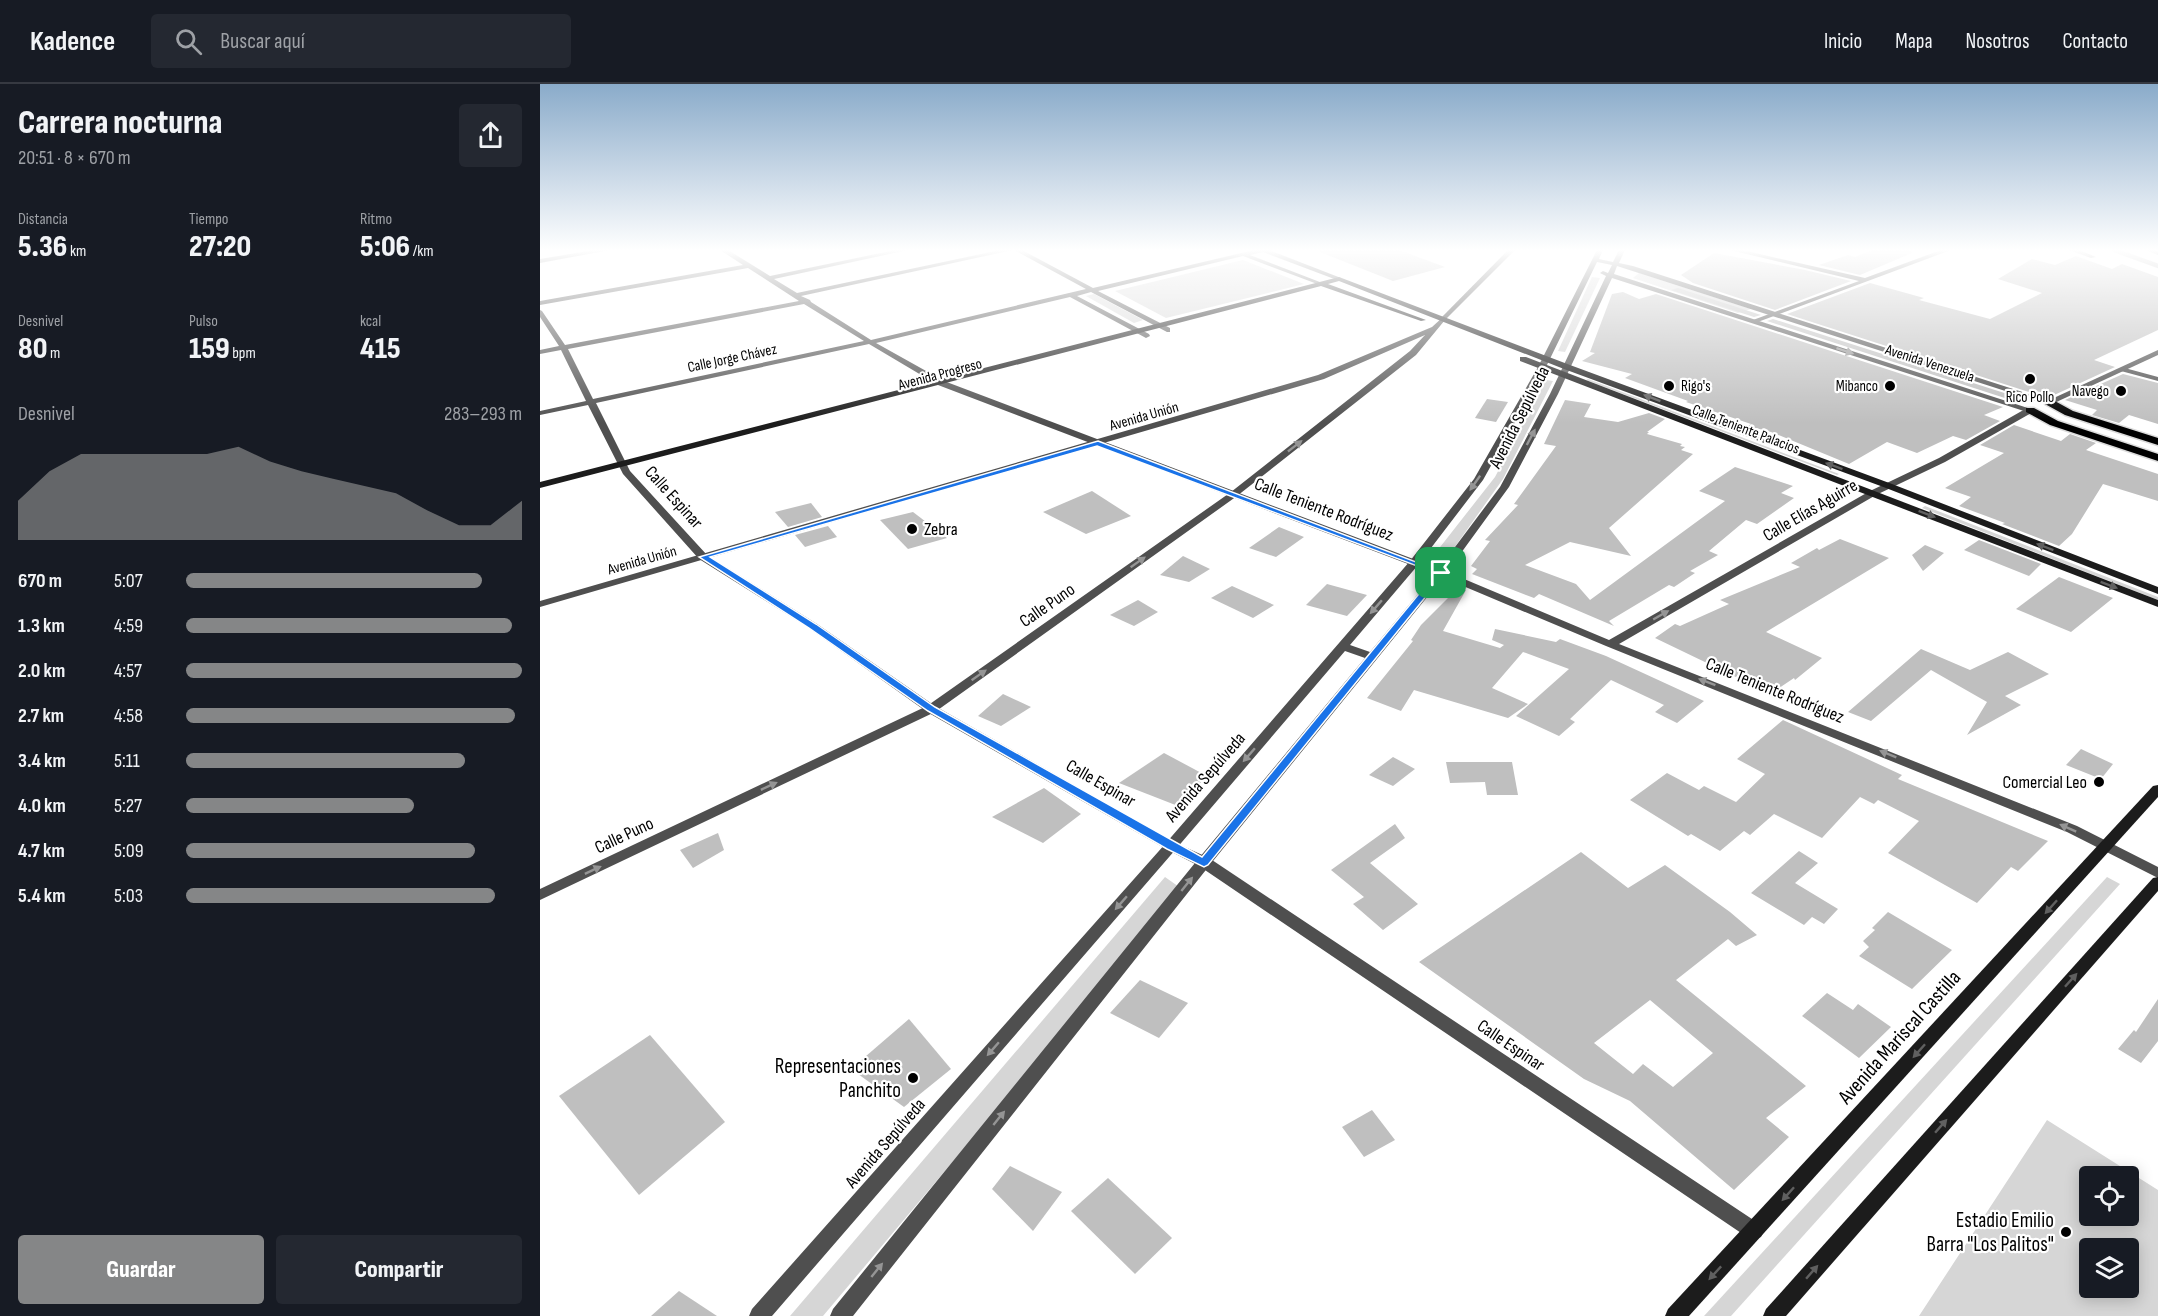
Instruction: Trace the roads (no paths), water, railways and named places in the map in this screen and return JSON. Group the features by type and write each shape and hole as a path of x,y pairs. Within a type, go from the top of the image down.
{"main road":[{"name":"Avenida Progreso","path":"1164,328 1238,307"},
{"name":"Avenida Progreso","path":"540,493 940,383 1248,307"},
{"name":"Calle Teniente Palacios","path":"1393,307 1440,323"},
{"name":"Calle Teniente Palacios","path":"1405,307 2158,604"},
{"name":"Avenida Progreso","path":"540,485 624,469 951,387 1142,333"},
{"name":"Calle Teniente Palacios","path":"1565,371 1889,486 2158,591"},
{"path":"2049,402 2158,436"},
{"name":"Avenida Venezuela","path":"2049,402 2070,413 2158,442"},
{"path":"2030,410 2078,432 2158,458"},
{"name":"Avenida Venezuela","path":"2030,410 2158,450"},
{"name":"Avenida Mariscal Castilla","path":"1675,1316 2158,789"},
{"path":"1773,1316 2158,882"}],"street":[{"path":"540,352 773,307"},
{"name":"Calle Teniente Rodríguez","path":"818,307 870,342 940,383 1414,562 1610,644 2072,829 2158,873"},
{"name":"Calle Jorge Chávez","path":"540,413 870,342 1018,307"},
{"path":"1094,307 1142,333"},
{"path":"1127,307 1164,328"},
{"name":"Calle Puno","path":"540,895 931,709 1234,494 1413,353 1455,307"},
{"name":"Avenida Sepúlveda","path":"759,1316 1171,846 1414,562 1478,480 1544,363 1571,307"},
{"name":"Avenida Sepúlveda","path":"840,1316 1204,862 1441,573 1504,487 1565,371 1595,307"},
{"name":"Avenida Venezuela","path":"1712,307 2030,410"},
{"name":"Avenida Venezuela","path":"1759,307 2049,402"},
{"path":"1755,321 1792,307"},
{"name":"Calle Espinar","path":"540,312 563,347 624,469 703,557 813,626 931,709 1171,846 1204,862 1754,1231"},
{"name":"Avenida Unión","path":"540,604 1321,377 1371,357 1440,323"},
{"path":"2049,402 2158,352"},
{"path":"2124,369 2158,379"},
{"name":"Calle Elías Aguirre","path":"1610,644 1873,493 2030,410"},
{"path":"1342,646 1372,657"}],"place":[{"name":"Rico Pollo","path":"2030,379"},
{"name":"Rigo's","path":"1669,386"},
{"name":"Mibanco","path":"1890,386"},
{"name":"Navego","path":"2121,391"},
{"name":"Zebra","path":"912,529"},
{"name":"Comercial Leo","path":"2099,782"},
{"name":"Representaciones Panchito","path":"913,1078"},
{"name":"Estadio Emilio Barra \"Los Palitos\"","path":"2066,1232"}]}
